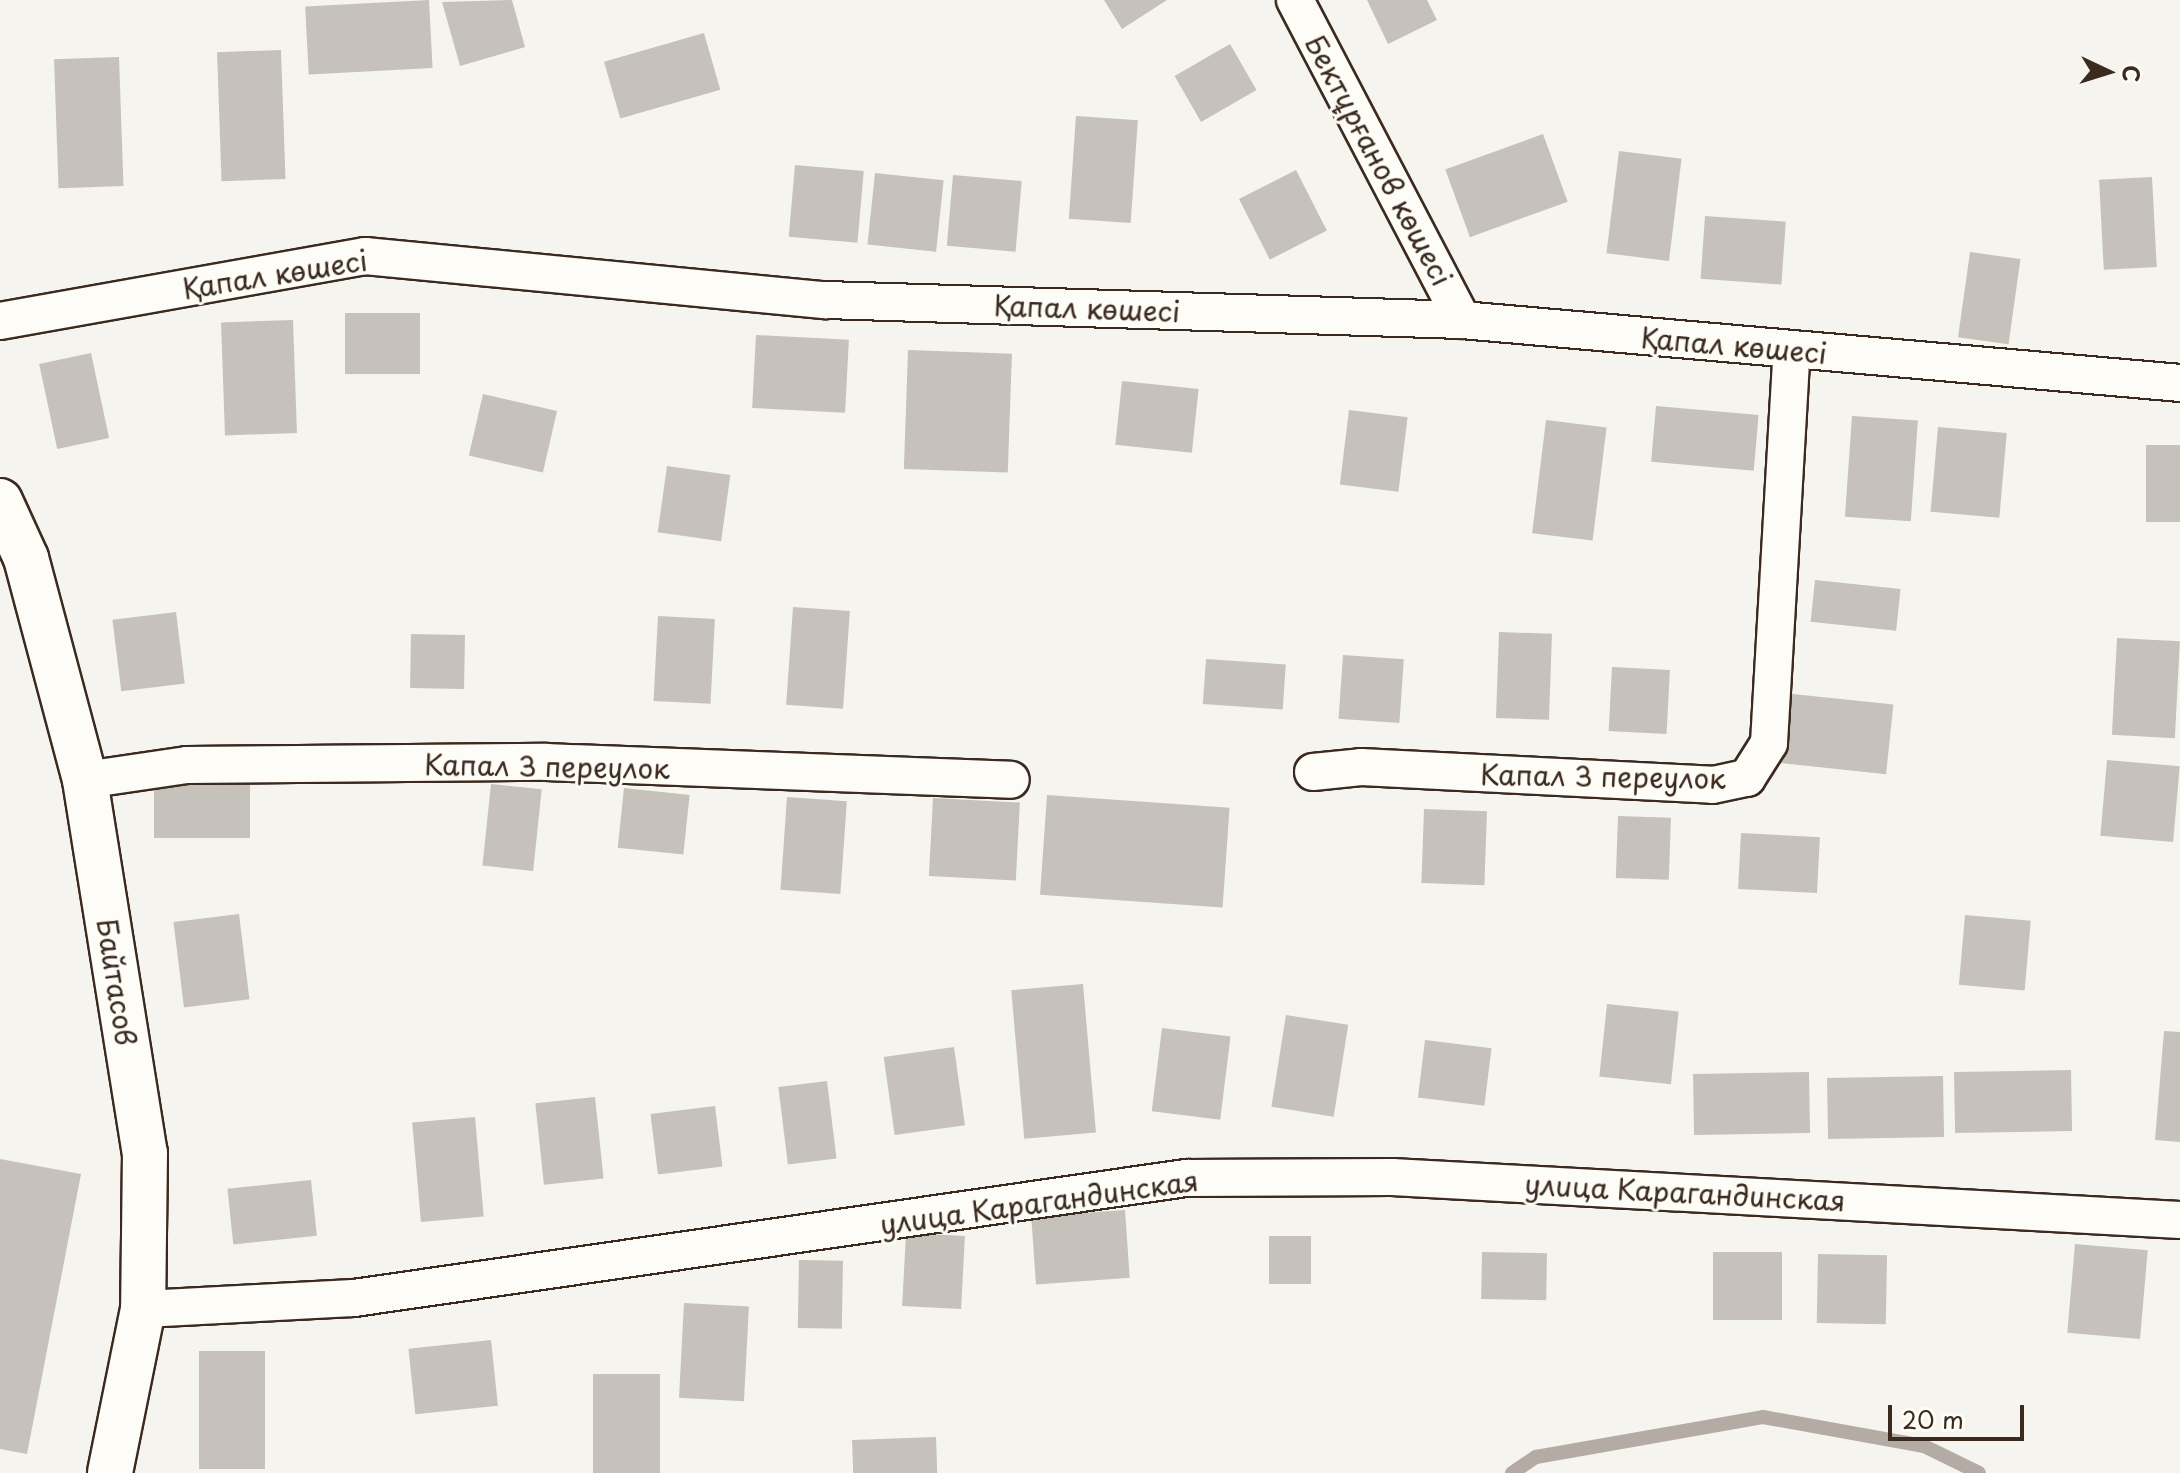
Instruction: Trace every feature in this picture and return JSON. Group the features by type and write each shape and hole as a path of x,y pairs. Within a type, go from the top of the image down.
{"street":[{"name":"Бектұрғанов көшесі","path":"1295,0 1462,320"},
{"name":"Қапал көшесі","path":"0,321 365,256 826,300 1462,320 2180,383"},
{"name":"Капал 3 переулок","path":"1313,772 1361,767 1713,785 1747,778 1769,743 1792,350"},
{"name":"Байтасов","path":"0,501 26,558 85,780 145,1153 143,1309 110,1473"},
{"name":"Капал 3 переулок","path":"85,780 187,765 546,762 1011,780"},
{"name":"улица Карагандинская","path":"143,1309 354,1298 1186,1178 1392,1177 2180,1220"}],"building":[{"path":"429,0 433,68 309,74 305,6"},
{"path":"512,0 525,47 460,66 442,2"},
{"path":"1104,0 1167,0 1122,29"},
{"path":"1367,0 1427,0 1437,20 1388,44"},
{"path":"704,33 720,90 620,118 604,62"},
{"path":"1230,44 1256,90 1201,122 1175,76"},
{"path":"281,50 286,179 222,181 217,52"},
{"path":"119,57 124,186 59,188 54,59"},
{"path":"1076,116 1138,120 1131,223 1069,219"},
{"path":"1543,134 1568,202 1470,237 1445,170"},
{"path":"1619,151 1682,159 1669,261 1606,253"},
{"path":"795,165 864,171 857,243 789,237"},
{"path":"1296,170 1327,231 1270,260 1239,199"},
{"path":"875,173 944,180 936,252 867,245"},
{"path":"953,175 1022,181 1016,252 947,246"},
{"path":"2152,177 2157,267 2104,270 2099,180"},
{"path":"1705,216 1786,222 1781,284 1701,279"},
{"path":"1970,252 2021,259 2009,344 1958,337"},
{"path":"345,313 420,313 420,374 345,374"},
{"path":"293,320 297,433 225,435 221,323"},
{"path":"756,335 849,340 845,413 752,408"},
{"path":"908,350 1012,354 1008,473 904,469"},
{"path":"91,353 109,438 57,449 39,364"},
{"path":"1122,381 1199,389 1192,453 1115,445"},
{"path":"483,394 557,411 543,472 469,455"},
{"path":"1656,406 1759,415 1754,471 1651,462"},
{"path":"1349,410 1408,417 1398,492 1340,484"},
{"path":"1852,416 1918,421 1911,521 1845,517"},
{"path":"1546,420 1607,427 1593,541 1532,533"},
{"path":"1938,427 2007,433 1999,518 1931,512"},
{"path":"2146,445 2180,445 2180,522 2146,522"},
{"path":"667,466 730,475 721,541 658,532"},
{"path":"1815,580 1901,589 1896,631 1811,622"},
{"path":"793,607 850,611 843,709 786,705"},
{"path":"176,612 185,683 121,691 112,620"},
{"path":"658,616 715,619 710,704 654,701"},
{"path":"1499,632 1552,634 1549,720 1496,718"},
{"path":"411,634 465,635 464,689 410,688"},
{"path":"2117,638 2180,641 2175,738 2112,735"},
{"path":"1343,655 1404,659 1399,723 1339,719"},
{"path":"1206,659 1286,665 1283,709 1203,704"},
{"path":"1612,667 1670,670 1667,734 1609,731"},
{"path":"1783,693 1893,705 1886,774 1776,763"},
{"path":"2107,760 2180,766 2173,842 2100,836"},
{"path":"154,782 250,782 250,838 154,838"},
{"path":"491,784 542,789 533,871 482,866"},
{"path":"624,788 690,795 683,855 618,848"},
{"path":"1047,795 1230,808 1223,908 1040,895"},
{"path":"787,797 847,801 840,894 781,890"},
{"path":"933,798 1020,803 1016,880 929,876"},
{"path":"1424,809 1487,811 1484,885 1421,883"},
{"path":"1618,816 1671,818 1669,880 1616,878"},
{"path":"1741,833 1820,837 1817,893 1738,889"},
{"path":"239,914 249,999 184,1007 173,922"},
{"path":"1965,915 2031,921 2025,990 1959,985"},
{"path":"1083,984 1096,1132 1024,1139 1011,990"},
{"path":"1607,1004 1679,1012 1671,1084 1599,1077"},
{"path":"1286,1015 1348,1025 1334,1117 1271,1107"},
{"path":"1162,1028 1230,1036 1220,1120 1152,1111"},
{"path":"2164,1031 2180,1032 2180,1142 2155,1140"},
{"path":"1425,1040 1492,1048 1484,1106 1418,1098"},
{"path":"954,1047 965,1125 895,1135 884,1057"},
{"path":"2071,1070 2072,1131 1955,1133 1954,1072"},
{"path":"1809,1072 1810,1133 1694,1135 1693,1074"},
{"path":"1943,1076 1944,1137 1828,1139 1827,1078"},
{"path":"827,1081 837,1158 788,1164 778,1087"},
{"path":"595,1097 604,1179 544,1185 535,1103"},
{"path":"715,1106 722,1167 658,1174 650,1114"},
{"path":"475,1117 484,1217 421,1222 412,1122"},
{"path":"0,1159 81,1174 27,1454 0,1449"},
{"path":"311,1180 317,1236 233,1244 227,1189"},
{"path":"1125,1210 1130,1278 1036,1284 1031,1217"},
{"path":"906,1233 965,1236 961,1309 902,1306"},
{"path":"1269,1236 1311,1236 1311,1284 1269,1284"},
{"path":"2075,1244 2148,1250 2140,1339 2067,1333"},
{"path":"1482,1252 1547,1253 1546,1300 1481,1299"},
{"path":"1713,1252 1782,1252 1782,1320 1713,1320"},
{"path":"1818,1254 1887,1255 1886,1324 1817,1323"},
{"path":"799,1260 843,1261 842,1329 798,1328"},
{"path":"684,1303 749,1306 744,1401 679,1398"},
{"path":"491,1340 498,1406 415,1414 408,1349"},
{"path":"199,1351 265,1351 265,1469 199,1469"},
{"path":"593,1374 660,1374 660,1473 593,1473"},
{"path":"936,1437 937,1473 853,1473 852,1440"}],"waterway":[{"path":"1512,1473 1536,1457 1763,1417 1924,1446 1979,1473"}]}
